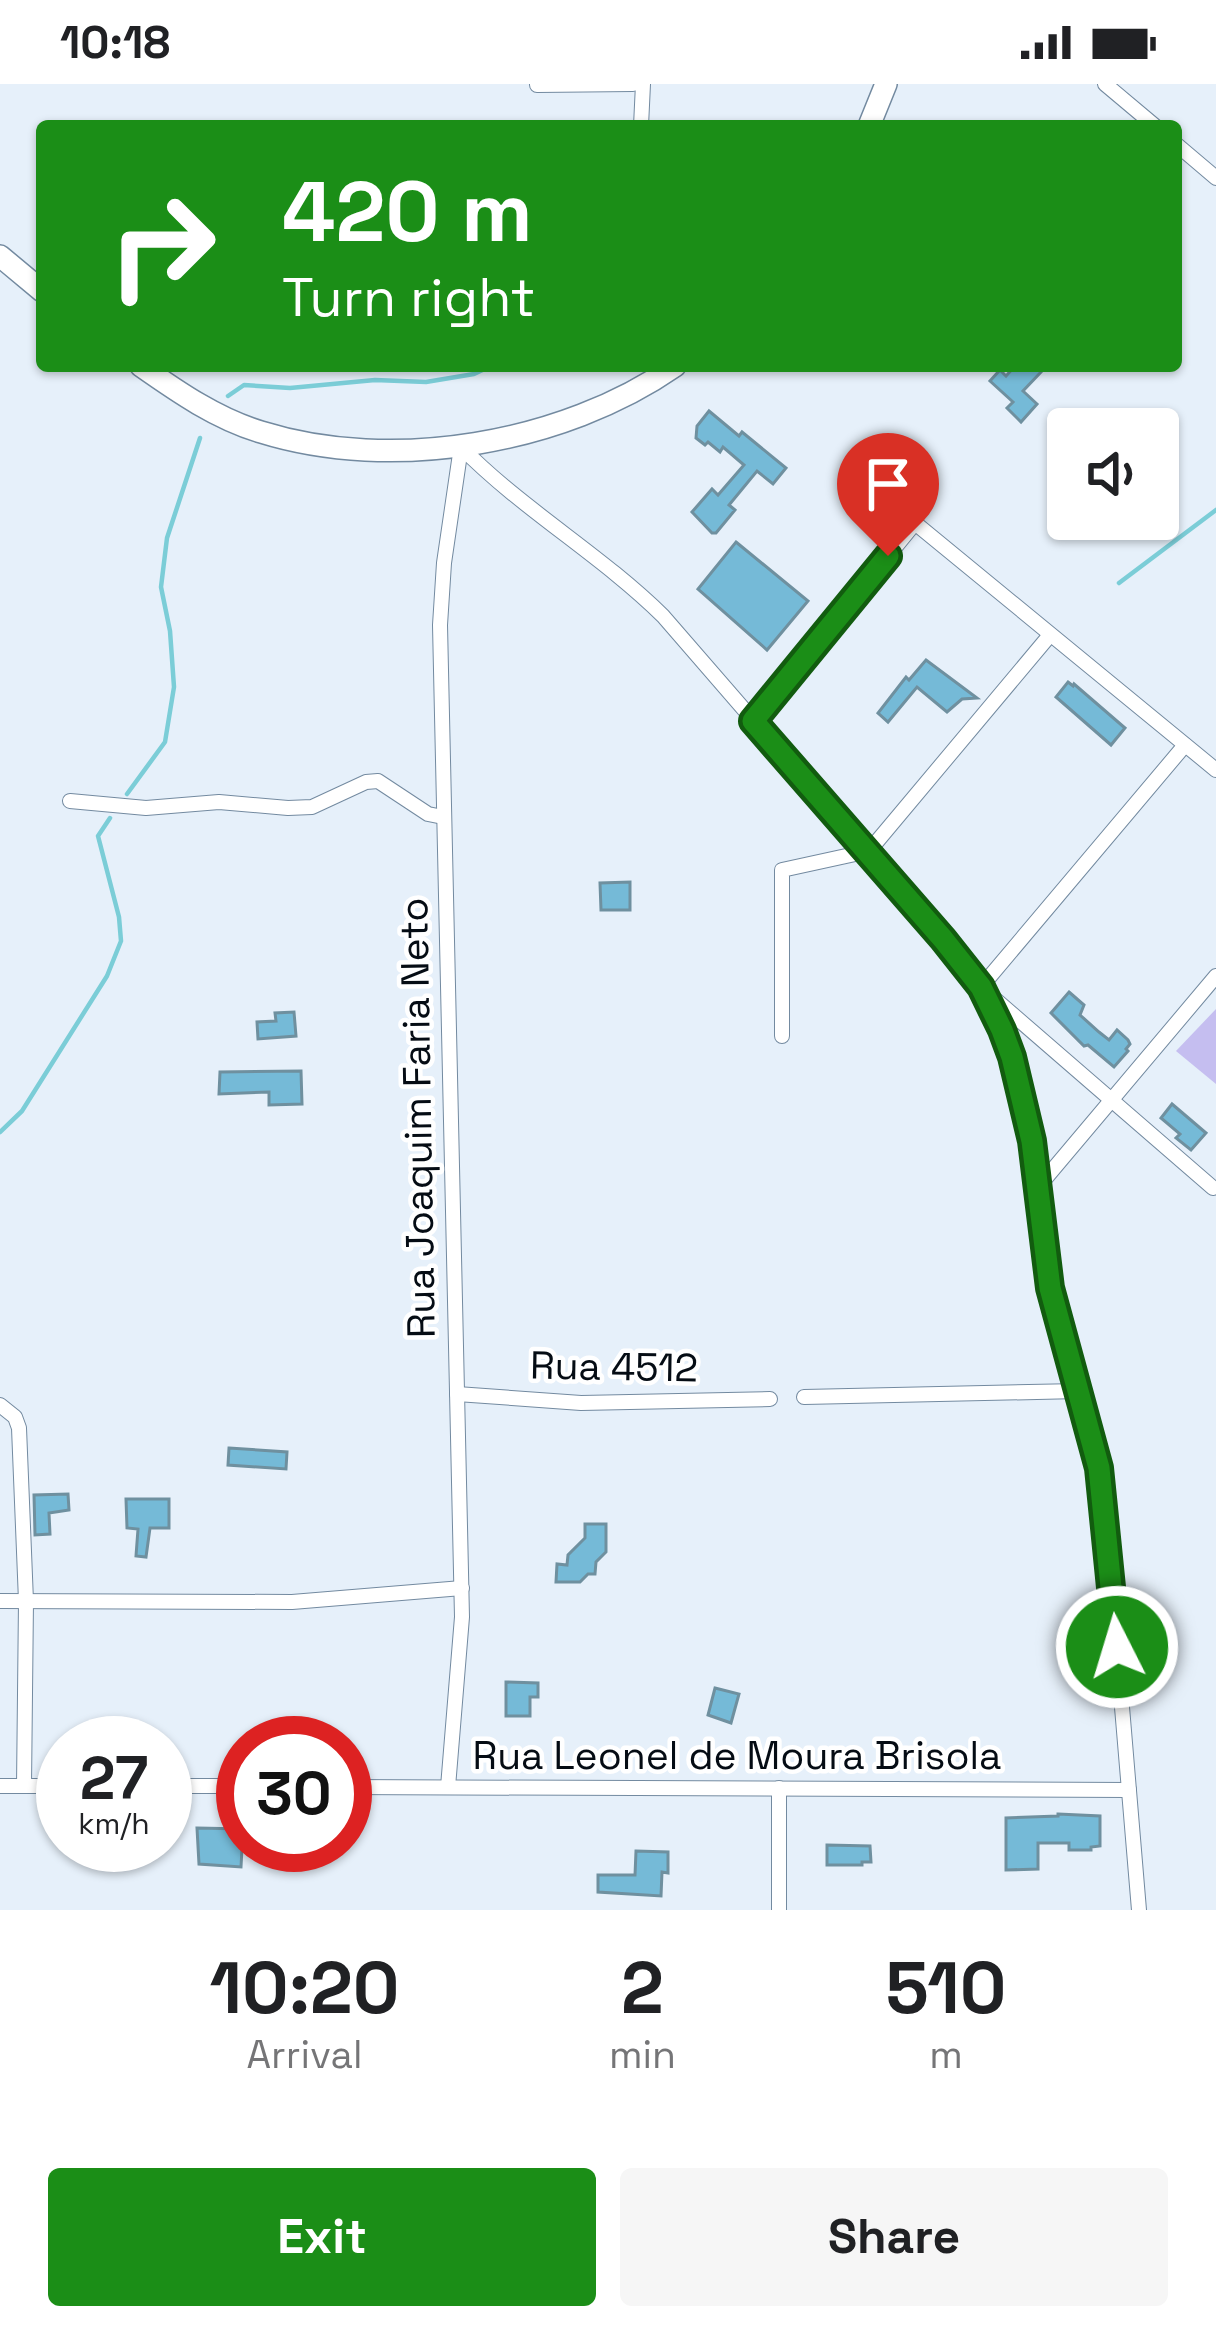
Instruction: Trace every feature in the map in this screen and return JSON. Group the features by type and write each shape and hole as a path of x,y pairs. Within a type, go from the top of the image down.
{"main road":[{"path":"871,120 886,84"},
{"path":"0,256 36,286"},
{"path":"150,372 219,415 257,431 297,442 402,452 501,439 607,404 664,372"}],"street":[{"path":"537,85 638,84 641,120"},
{"path":"1105,84 1148,120"},
{"path":"1182,149 1216,178"},
{"path":"461,447 663,616 981,987 1214,1188"},
{"name":"Rua Joaquim Faria Neto","path":"448,1787 462,1588 440,625 443,563 461,447"},
{"path":"753,721 915,523 1216,770"},
{"path":"782,1036 782,870 868,851 1050,634"},
{"path":"981,987 1185,745"},
{"path":"70,802 146,808 219,802 312,807 366,782 378,782 428,814 443,817"},
{"path":"1040,1186 1216,976"},
{"path":"981,987 1012,1057 1023,1097 1040,1186 1050,1288 1092,1436 1104,1506 1139,1910"},
{"path":"804,1397 1079,1391"},
{"name":"Rua 4512","path":"457,1394 603,1403 770,1399"},
{"path":"4,1407 19,1428 26,1601 24,1786"},
{"path":"0,1601 292,1602 462,1588"},
{"path":"0,1786 36,1786"},
{"name":"Rua Leonel de Moura Brisola","path":"372,1787 1130,1790"},
{"path":"779,1788 779,1910"}],"shaded area":[{"path":"1216,1009 1216,1084 1176,1051"}],"building":[{"path":"998,372 1006,376 1041,372 1023,391 1037,404 1021,422 1007,408 1013,402 990,381"},
{"path":"709,411 786,468 773,484 757,471 729,505 735,510 716,533 692,512 712,489 718,495 744,465 723,447 720,452 696,438 697,426"},
{"path":"736,542 808,601 767,650 698,589"},
{"path":"926,660 977,698 962,699 947,712 917,687 888,722 878,713"},
{"path":"1068,682 1125,728 1111,745 1056,697"},
{"path":"630,882 630,910 601,910 600,883"},
{"path":"1069,992 1084,1005 1080,1015 1099,1032 1109,1040 1117,1030 1128,1040 1128,1051 1114,1067 1051,1013"},
{"path":"294,1012 296,1036 258,1039 257,1022 276,1021 275,1013"},
{"path":"301,1071 302,1104 269,1105 269,1092 219,1094 220,1072"},
{"path":"1172,1104 1206,1133 1191,1150 1161,1118"},
{"path":"229,1448 287,1452 286,1469 228,1465"},
{"path":"68,1494 69,1510 49,1513 50,1534 35,1535 34,1495"},
{"path":"126,1499 169,1499 169,1528 150,1528 146,1557 136,1556 138,1529 127,1528"},
{"path":"585,1524 606,1524 606,1552 596,1562 595,1574 580,1582 556,1582 557,1564 567,1565 568,1555 585,1538"},
{"path":"506,1682 538,1683 538,1697 530,1697 530,1716 506,1716"},
{"path":"715,1688 739,1694 731,1723 708,1715"},
{"path":"1100,1816 1100,1846 1069,1850 1069,1843 1038,1843 1038,1869 1006,1870 1006,1818"},
{"path":"197,1828 216,1828 216,1865 199,1864"},
{"path":"827,1845 870,1846 871,1862 827,1865"},
{"path":"636,1851 668,1852 661,1896 598,1892 598,1875 635,1875"}],"waterway":[{"path":"228,396 244,385 290,388 375,380 426,382 478,372"},
{"path":"127,794 165,742 174,687 161,587 167,538 200,438"},
{"path":"1119,583 1216,510"},
{"path":"0,1132 22,1111 107,976 121,941 98,836 110,818"}],"route":[{"path":"888,556 753,721 943,939 981,987 1002,1030 1032,1141 1050,1288 1099,1468 1117,1647"}]}
